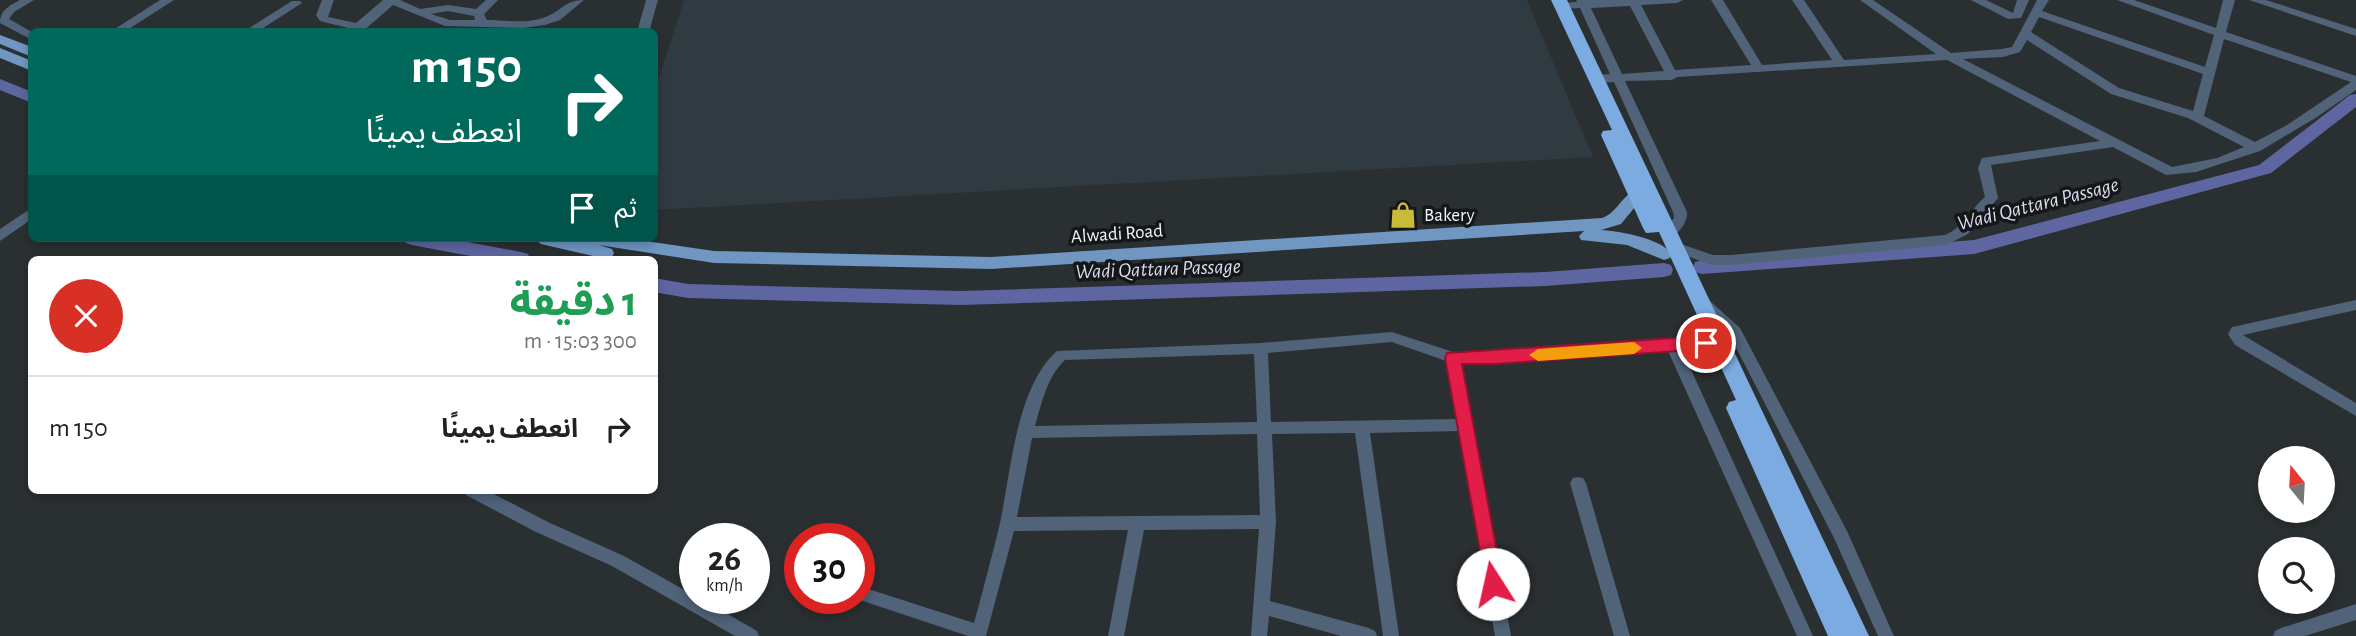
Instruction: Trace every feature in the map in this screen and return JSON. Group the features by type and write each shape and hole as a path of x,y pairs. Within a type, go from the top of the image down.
{"highway":[{"path":"1556,2 1595,79 1643,193"},
{"path":"1556,2 1643,193 1775,458 1857,636"},
{"path":"1669,245 1706,343 1840,636"}],"main road":[{"path":"0,39 28,51"},
{"path":"0,52 28,65"},
{"path":"1606,229 1643,193"},
{"name":"Alwadi Road","path":"658,262 713,268 969,274 1027,266 1606,229 1632,238 1669,245"},
{"name":"Alwadi Road","path":"589,242 635,253 1027,266"}],"street":[{"path":"28,35 3,20 10,10 29,0"},
{"path":"122,28 168,0"},
{"path":"328,0 324,19 354,28"},
{"path":"358,28 391,0 443,23 459,25 480,18 542,27 562,16 578,0"},
{"path":"480,18 492,0"},
{"path":"644,28 652,0"},
{"path":"1556,2 1677,0"},
{"path":"1717,0 1758,68"},
{"path":"1798,0 1840,63"},
{"path":"1866,0 1949,57 2170,172 2204,168 2256,148 2321,109 2356,82"},
{"path":"1977,0 2012,17 2017,16 2024,0"},
{"path":"1595,79 1672,76 2011,51 2016,49 2026,34 2043,0"},
{"path":"2123,0 2356,82"},
{"path":"2193,116 2200,114 2229,0"},
{"path":"2255,0 2356,33"},
{"path":"1633,1 1672,76"},
{"path":"1583,2 1671,190 1681,219 1669,245 1712,260 1946,240 1958,236 1969,227 1979,209 1992,198 1984,168 1986,162 2116,143"},
{"path":"255,28 296,3"},
{"path":"2037,13 2209,72"},
{"path":"2026,34 2115,91 2193,116 2256,148"},
{"path":"1643,193 1671,190"},
{"path":"0,236 27,216"},
{"path":"1698,300 1735,332 1841,537 1886,636"},
{"path":"2356,305 2237,331 2235,334 2240,341 2356,410"},
{"path":"875,599 978,634 1008,524 1026,432 1048,366 1062,355 1261,348 1392,337 1453,358 1706,343"},
{"path":"1672,344 1805,636"},
{"path":"1259,636 1268,522 1261,348"},
{"path":"1453,358 1503,636"},
{"path":"1026,432 1465,425"},
{"path":"1362,428 1391,636"},
{"path":"1775,458 1800,455"},
{"path":"1578,483 1622,636"},
{"path":"480,494 542,527 618,561 751,636"},
{"path":"1116,636 1137,522"},
{"path":"1008,524 1268,522"},
{"path":"1261,606 1369,636"},
{"path":"2281,636 2356,612"}],"shaded area":[{"path":"684,0 1527,0 1593,157 658,210 658,81"}],"waterway":[{"name":"Wadi Qattara Passage","path":"0,84 28,96"},
{"name":"Wadi Qattara Passage","path":"1702,267 1974,247 2265,169 2356,99"},
{"name":"Wadi Qattara Passage","path":"433,242 505,256"},
{"name":"Wadi Qattara Passage","path":"658,286 688,291 961,298 1545,279 1664,270"}],"slow traffic":[{"path":"1538,355 1634,348"}],"place":[{"name":"Bakery","path":"1403,215"}],"route":[{"path":"1493,584 1453,358 1496,358 1706,343"}]}
